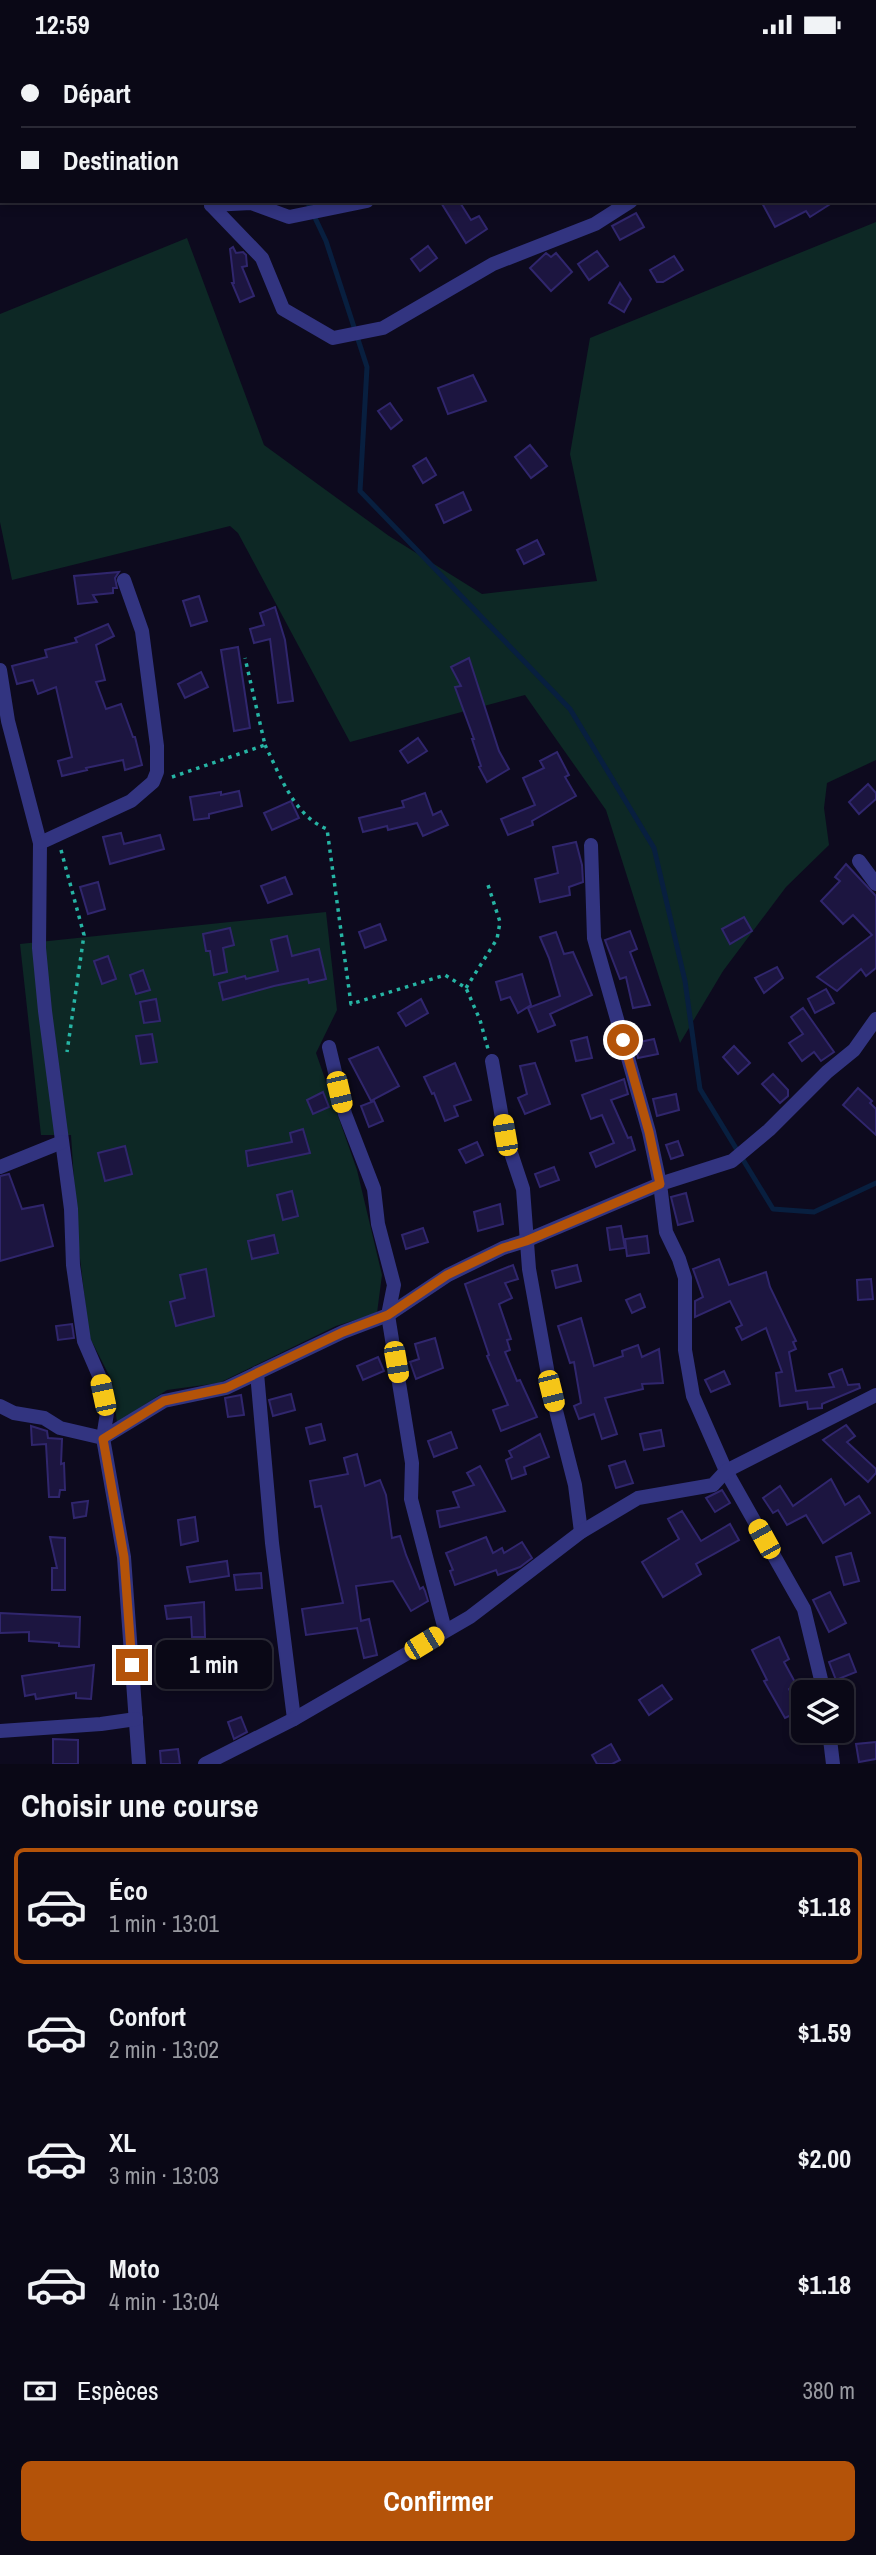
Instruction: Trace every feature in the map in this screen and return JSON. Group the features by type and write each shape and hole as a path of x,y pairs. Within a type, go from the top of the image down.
{"street":[{"path":"358,203 289,217 251,203 211,205 262,258 283,309 333,338 383,328 493,264 595,224 628,203"},
{"path":"40,843 131,801 153,782 157,772 157,747 142,631 124,580"},
{"path":"0,670 8,722 40,843 39,948 71,1209 73,1265 84,1341 100,1378 107,1413 103,1439 124,1557 139,1764"},
{"path":"591,845 594,939 649,1132 660,1184 666,1232 685,1278 685,1350 692,1395 726,1471 804,1609 821,1680"},
{"path":"859,861 876,884"},
{"path":"0,1406 14,1413 44,1418 60,1428 103,1439 164,1401 226,1388 343,1332 388,1315 447,1275 503,1248 526,1241 660,1184 732,1161 854,1050 876,1019"},
{"path":"329,1047 345,1114 374,1189 378,1224 394,1285 388,1315 412,1463 411,1499 445,1630"},
{"path":"492,1061 505,1135 523,1189 526,1241 551,1391 575,1485 581,1532"},
{"path":"0,1167 62,1142"},
{"path":"257,1373 272,1543 295,1719"},
{"path":"205,1764 295,1719 470,1617 581,1532 638,1498 713,1485 726,1471 876,1395"},
{"path":"0,1731 136,1719"},
{"path":"830,1743 833,1764"}],"path":[{"path":"245,658 265,745 289,794 316,825 327,829 351,1004 445,975 466,988 480,1020 492,1061"},
{"path":"153,782 197,770 265,745"},
{"path":"57,837 84,935 66,1056"},
{"path":"466,988 497,939 500,922 488,885"}],"green space":[{"path":"876,222 876,760 827,783 824,808 829,845 786,887 723,971 680,1043 606,810 525,695 350,742 238,533 230,526 12,580 0,522 0,314 187,238 264,445 389,536 482,594 597,581 570,454 590,338"},
{"path":"326,912 337,1010 316,1053 357,1170 382,1275 377,1313 336,1326 219,1383 167,1390 117,1423 112,1381 89,1336 78,1241 71,1135 41,1135 20,944"}],"building":[{"path":"441,203 460,203 471,220 479,216 487,229 466,243"},
{"path":"762,203 832,203 810,217 806,211 775,227"},
{"path":"636,213 644,227 620,240 612,226"},
{"path":"428,246 437,258 420,271 411,259"},
{"path":"233,247 236,253 243,252 246,255 247,266 242,267 254,296 240,302 232,283 230,249"},
{"path":"597,251 608,266 589,280 578,264"},
{"path":"546,253 551,257 556,253 572,272 551,291 530,268"},
{"path":"674,256 683,270 663,282 657,282 650,270"},
{"path":"620,283 631,299 624,312 609,303"},
{"path":"473,375 486,401 448,414 438,388"},
{"path":"390,403 402,420 391,429 378,411"},
{"path":"530,445 547,466 531,478 515,457"},
{"path":"426,458 436,475 423,483 413,466"},
{"path":"463,492 471,510 444,523 436,505"},
{"path":"537,540 544,554 524,564 517,550"},
{"path":"119,572 115,578 117,588 113,588 113,593 93,595 97,602 78,604 74,576"},
{"path":"199,596 207,621 191,626 183,601"},
{"path":"275,607 285,640 293,701 278,703 270,639 254,643 250,629 264,625 260,613"},
{"path":"108,624 114,636 96,645 105,680 96,682 106,709 121,704 135,737 142,765 125,770 123,760 62,776 58,761 72,757 56,687 38,694 33,680 17,684 12,666 47,657 45,650 77,642 75,638"},
{"path":"238,647 250,728 234,731 221,650"},
{"path":"469,658 499,751 509,769 487,782 479,767 481,766 474,739 455,687 461,686 451,667"},
{"path":"201,672 208,687 185,698 178,684"},
{"path":"418,738 427,751 408,763 400,751"},
{"path":"557,752 569,775 565,777 576,796 532,821 533,825 508,835 501,819 535,805 523,778 544,768 540,761"},
{"path":"868,784 876,793 876,799 859,814 849,802"},
{"path":"239,791 242,806 209,814 209,818 194,820 190,797"},
{"path":"425,793 433,815 441,811 448,825 423,836 417,823 388,830 387,826 363,832 359,818 404,807 402,801"},
{"path":"291,801 299,818 272,830 264,813"},
{"path":"121,833 124,844 160,835 164,849 110,864 103,837"},
{"path":"576,842 583,882 569,887 570,895 540,902 535,879 558,873 553,847"},
{"path":"846,864 876,896 876,968 866,976 861,969 837,991 817,977 872,935 853,915 843,924 821,901 840,881 835,877"},
{"path":"285,877 292,894 268,903 261,886"},
{"path":"98,882 105,909 88,914 80,887"},
{"path":"744,917 752,931 730,944 722,929"},
{"path":"380,924 386,940 365,948 359,932"},
{"path":"230,928 234,945 223,948 227,972 214,975 210,951 206,951 203,934"},
{"path":"630,931 637,949 630,952 650,1005 633,1008 626,977 620,979 605,940"},
{"path":"556,932 564,954 573,952 592,995 550,1014 555,1025 538,1032 528,1008 560,996 540,937"},
{"path":"287,936 292,956 319,949 326,979 309,983 308,979 223,1000 219,983 278,971 271,940"},
{"path":"108,956 116,979 102,984 94,961"},
{"path":"777,967 783,978 764,993 755,978"},
{"path":"143,970 150,990 136,994 130,975"},
{"path":"522,974 531,1005 518,1013 510,997 501,1000 496,982"},
{"path":"826,989 834,1003 815,1013 808,999"},
{"path":"156,999 160,1021 144,1023 140,1002"},
{"path":"421,999 428,1013 406,1026 398,1013"},
{"path":"803,1008 834,1052 821,1061 814,1052 802,1061 789,1043 803,1034 791,1017"},
{"path":"152,1034 157,1062 141,1064 136,1036"},
{"path":"587,1037 592,1058 576,1061 571,1041"},
{"path":"654,1039 658,1054 638,1058 635,1043"},
{"path":"734,1046 750,1063 738,1074 723,1057"},
{"path":"378,1047 399,1086 371,1101 349,1059"},
{"path":"455,1063 471,1100 454,1106 458,1116 445,1121 434,1093 432,1094 424,1077"},
{"path":"535,1063 550,1104 525,1114 518,1098 527,1094 520,1066"},
{"path":"773,1074 788,1090 788,1096 780,1103 762,1084"},
{"path":"624,1079 628,1094 611,1100 635,1150 596,1167 590,1153 614,1143 602,1115 591,1119 582,1095"},
{"path":"858,1088 872,1101 870,1103 876,1109 876,1135 843,1105"},
{"path":"323,1092 329,1107 313,1114 307,1100"},
{"path":"676,1094 679,1110 657,1116 653,1099"},
{"path":"374,1101 383,1121 369,1127 361,1106"},
{"path":"303,1129 310,1153 248,1166 246,1151 292,1142 290,1133"},
{"path":"678,1141 683,1155 671,1159 666,1145"},
{"path":"477,1142 483,1155 466,1163 459,1150"},
{"path":"125,1146 132,1174 105,1181 98,1153"},
{"path":"554,1167 559,1180 540,1187 535,1174"},
{"path":"9,1174 22,1209 43,1205 53,1246 0,1261 0,1176"},
{"path":"292,1191 298,1216 283,1220 277,1195"},
{"path":"686,1193 693,1221 678,1225 671,1197"},
{"path":"500,1204 503,1224 478,1231 474,1212"},
{"path":"621,1226 625,1248 610,1250 607,1228"},
{"path":"423,1228 428,1242 406,1249 402,1235"},
{"path":"274,1235 278,1253 252,1259 248,1241"},
{"path":"647,1236 649,1253 627,1256 625,1239"},
{"path":"719,1259 729,1285 766,1272 770,1287 796,1341 793,1342 796,1349 789,1352 796,1391 834,1387 829,1374 842,1369 848,1385 859,1384 860,1388 822,1404 822,1408 808,1409 807,1402 780,1406 776,1373 782,1372 766,1328 742,1340 736,1328 742,1325 730,1301 695,1317 695,1301 703,1297 693,1269"},
{"path":"513,1265 518,1279 505,1283 512,1298 499,1304 511,1339 507,1340 510,1350 505,1352 537,1417 501,1431 493,1410 508,1405 487,1356 489,1355 465,1284"},
{"path":"577,1265 581,1281 556,1288 552,1271"},
{"path":"206,1269 214,1316 176,1326 170,1302 185,1298 180,1275"},
{"path":"871,1279 873,1299 858,1300 857,1280"},
{"path":"640,1294 645,1307 632,1313 626,1300"},
{"path":"581,1318 594,1366 623,1356 622,1351 638,1345 642,1357 659,1349 663,1383 642,1384 643,1389 605,1398 617,1434 602,1439 594,1414 579,1419 574,1406 581,1403 574,1362 570,1363 558,1326"},
{"path":"72,1324 74,1338 58,1340 56,1326"},
{"path":"435,1338 443,1368 416,1379 410,1362 419,1359 415,1344"},
{"path":"378,1357 384,1371 363,1380 357,1366"},
{"path":"724,1371 730,1384 711,1392 705,1380"},
{"path":"291,1394 295,1410 273,1416 269,1400"},
{"path":"241,1395 244,1415 228,1417 225,1398"},
{"path":"321,1424 325,1440 310,1444 306,1428"},
{"path":"846,1425 855,1436 847,1442 876,1469 868,1482 823,1440"},
{"path":"31,1426 47,1431 48,1438 62,1439 61,1464 64,1463 65,1490 60,1490 59,1497 49,1497 46,1444 32,1445"},
{"path":"661,1430 664,1446 644,1450 640,1434"},
{"path":"451,1432 457,1448 434,1457 428,1441"},
{"path":"540,1434 549,1457 524,1467 526,1474 512,1479 506,1460 512,1457 509,1451"},
{"path":"357,1454 365,1486 380,1480 386,1495 392,1538 400,1536 420,1589 423,1587 428,1601 411,1611 393,1581 356,1586 361,1621 369,1619 377,1655 364,1658 357,1628 306,1635 302,1609 343,1603 321,1506 315,1507 310,1481 348,1474 344,1458"},
{"path":"625,1461 633,1483 616,1488 609,1466"},
{"path":"480,1466 505,1511 440,1527 437,1511 459,1507 453,1492 474,1485 467,1473"},
{"path":"831,1479 845,1505 859,1496 870,1513 823,1543 806,1515 787,1525 778,1510 773,1513 763,1498 780,1486 793,1506"},
{"path":"722,1490 730,1503 715,1512 706,1498"},
{"path":"88,1501 86,1516 74,1518 72,1503"},
{"path":"682,1511 701,1541 730,1524 739,1540 696,1564 701,1574 663,1597 642,1562 679,1539 668,1519"},
{"path":"195,1517 198,1541 181,1545 178,1520"},
{"path":"50,1537 65,1538 65,1590 52,1590 52,1568 57,1568"},
{"path":"486,1537 493,1553 502,1548 504,1553 522,1542 532,1558 520,1567 498,1575 496,1570 455,1585 450,1571 453,1570 446,1553"},
{"path":"851,1553 859,1581 844,1585 836,1557"},
{"path":"227,1561 229,1576 190,1582 187,1567"},
{"path":"261,1573 262,1588 236,1590 234,1575"},
{"path":"830,1592 846,1623 829,1632 813,1600"},
{"path":"204,1602 205,1637 192,1637 191,1617 167,1619 165,1606"},
{"path":"0,1613 80,1617 79,1647 29,1641 29,1632 0,1633"},
{"path":"779,1637 789,1659 784,1662 794,1680 791,1680 789,1689 791,1715 785,1718 764,1681 767,1680 752,1650"},
{"path":"241,1652 244,1678 227,1679 224,1654"},
{"path":"849,1654 856,1672 836,1680 829,1662"},
{"path":"94,1665 91,1699 76,1698 76,1693 36,1699 35,1694 25,1696 22,1676"},
{"path":"662,1685 672,1699 649,1715 639,1700"},
{"path":"241,1717 247,1732 234,1739 228,1722"},
{"path":"53,1739 78,1740 78,1764 53,1764"},
{"path":"876,1742 876,1759 859,1762 856,1744"},
{"path":"611,1744 620,1760 612,1764 597,1764 592,1755"},
{"path":"178,1749 180,1764 161,1764 160,1751"}],"waterway":[{"path":"308,203 326,241 367,367 360,491 570,709 654,848 685,981 700,1089 773,1209 814,1212 876,1183"}],"route":[{"path":"132,1665 124,1557 103,1439 164,1401 226,1388 343,1332 388,1315 447,1275 503,1248 526,1241 660,1184 649,1132 623,1040"}]}
